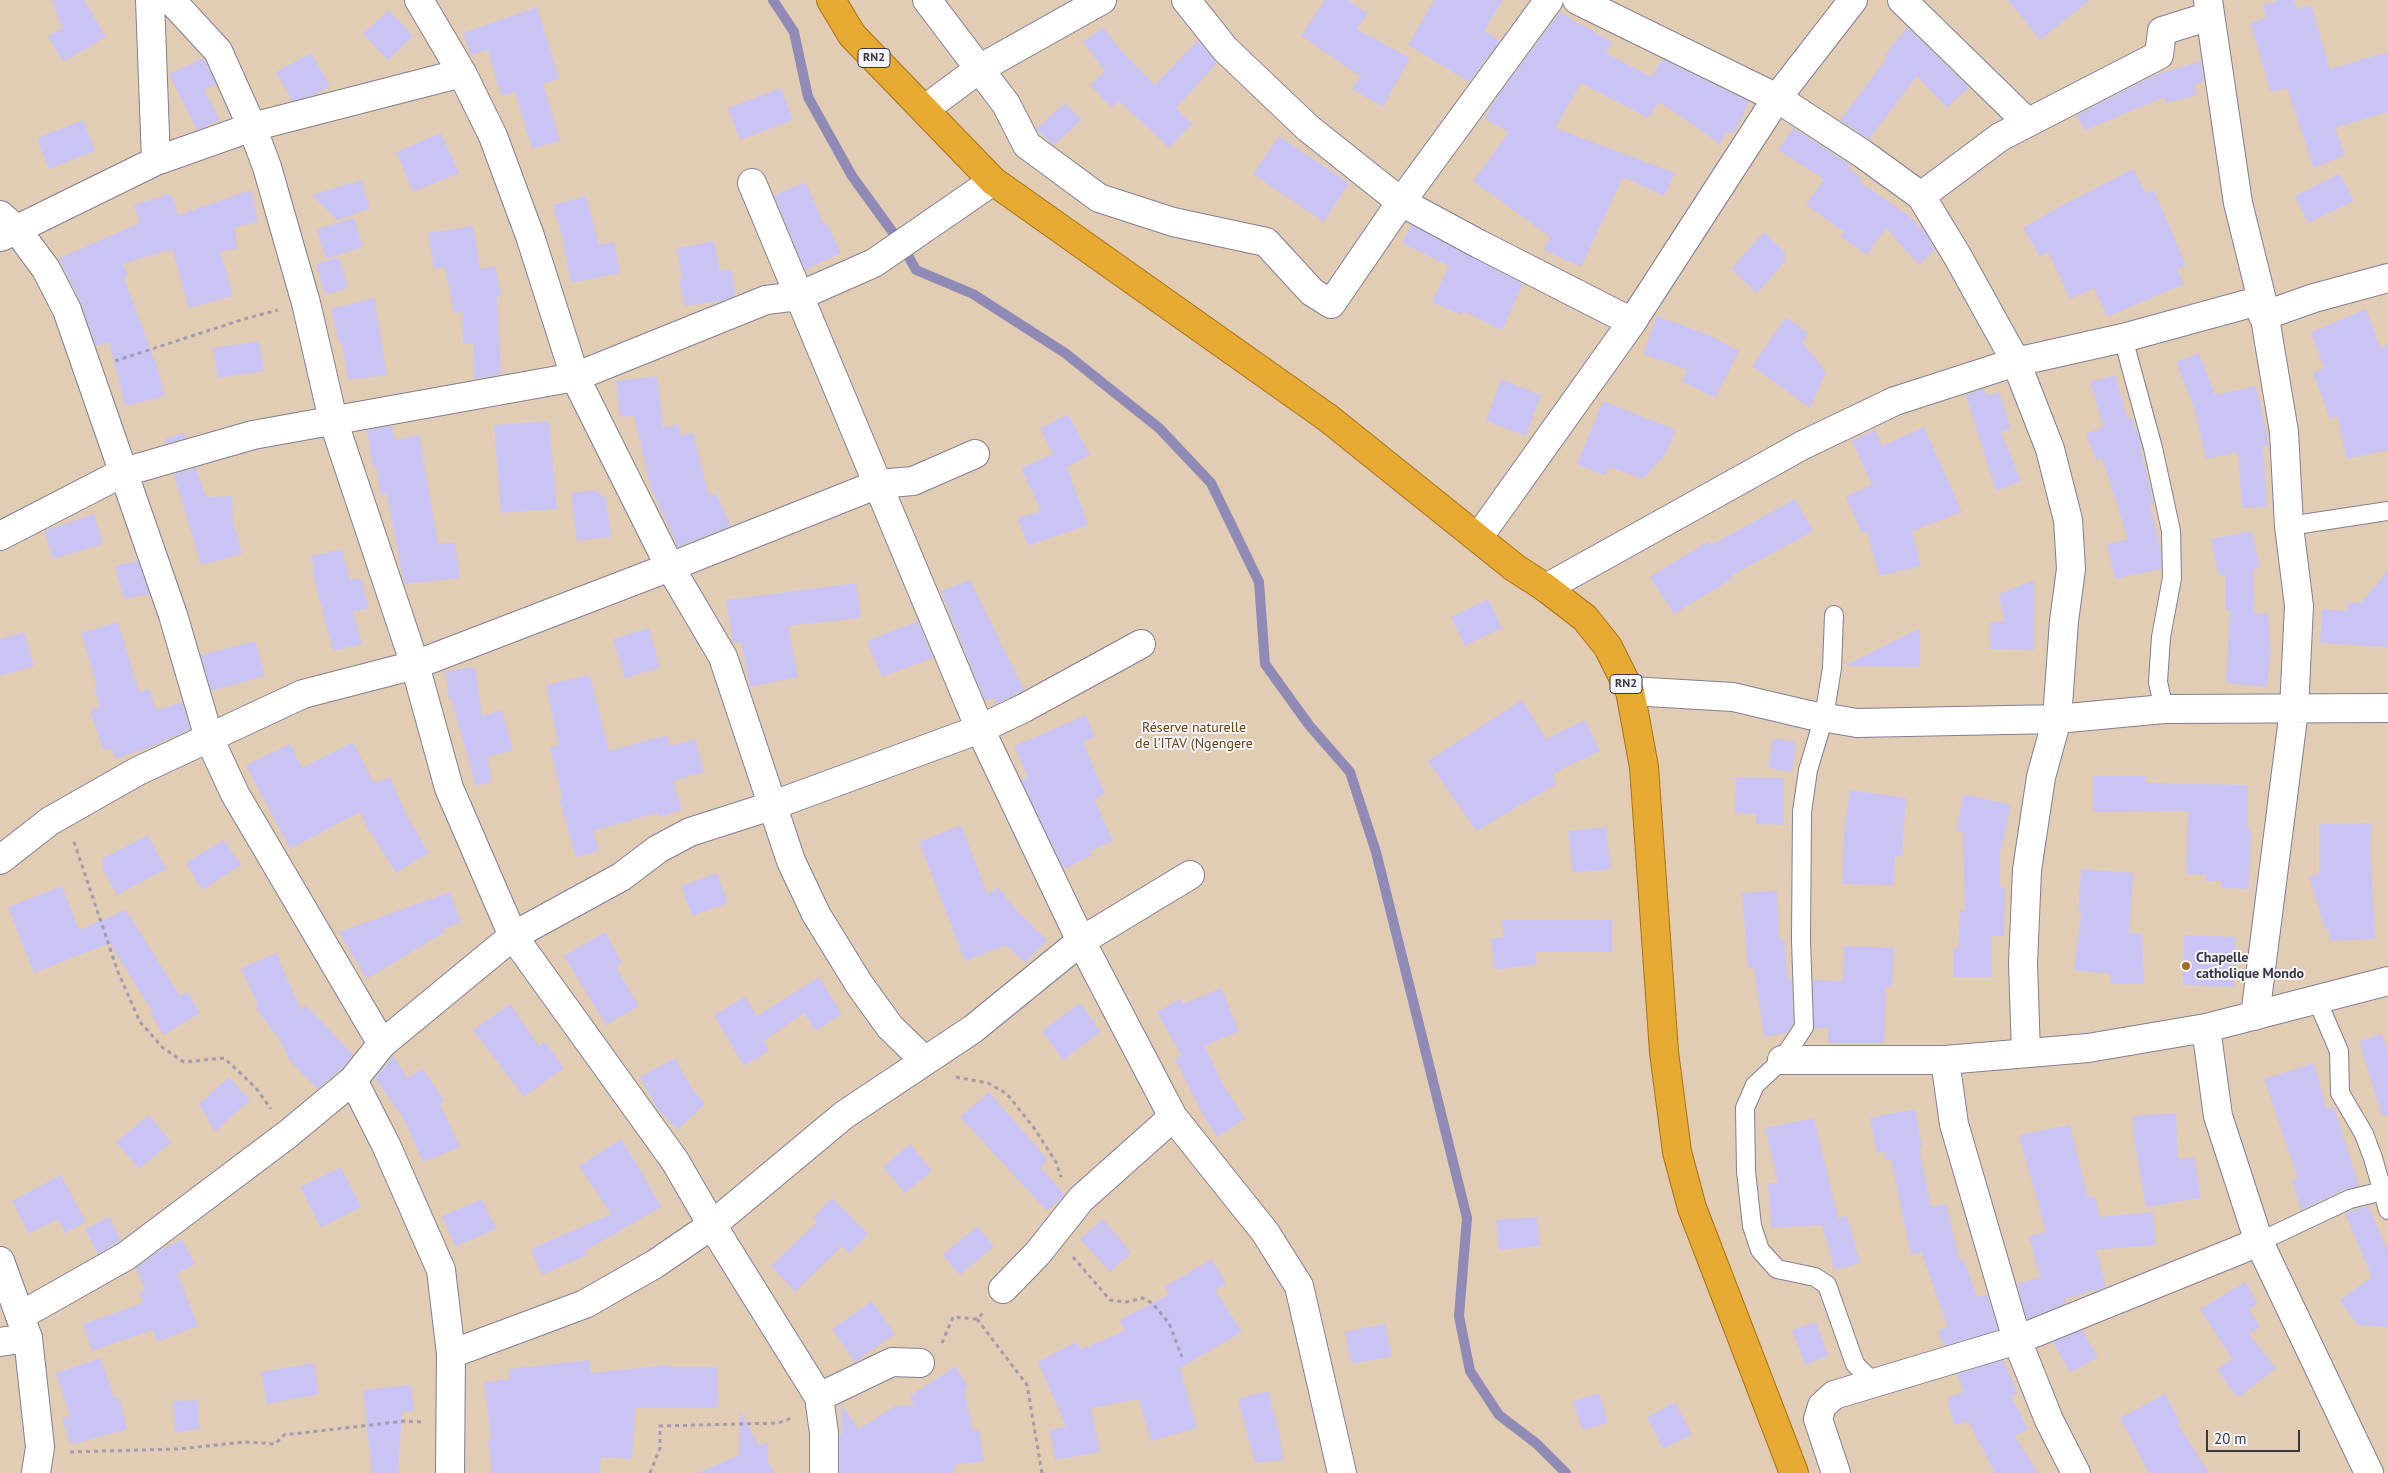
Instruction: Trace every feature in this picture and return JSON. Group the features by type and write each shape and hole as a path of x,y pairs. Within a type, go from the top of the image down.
{"highway":[{"name":"RN2","path":"831,0 852,35 993,181 1328,418 1515,568 1546,588 1585,618 1608,647 1630,691 1644,767 1664,1052 1677,1152 1692,1208 1794,1473"}],"street":[{"path":"150,0 156,160"},
{"path":"171,0 218,51 252,127 267,167 306,303 334,420 414,665 449,788 513,936 675,1161 712,1225 819,1397 824,1434 824,1473"},
{"path":"419,0 462,73 494,136 530,236 575,376 670,567 723,657 771,806 791,861 816,914 859,984 890,1027 925,1061"},
{"path":"927,0 1006,104 1027,145 1099,198 1172,222 1266,242 1312,292 1331,304 1401,202 1548,0"},
{"path":"925,109 979,69 1102,0"},
{"path":"1186,0 1225,49 1308,128 1401,202 1632,322"},
{"path":"1577,0 1777,98 1863,154 1921,196 1958,257 2016,362 2050,449 2068,520 2071,569 2064,621 2057,719 2041,777 2027,870 2023,964 2026,1053"},
{"path":"1478,538 1632,322 1777,98 1853,0"},
{"path":"1902,0 2027,122"},
{"path":"1921,196 2000,138 2027,122 2160,55 2162,32 2209,8 2238,203 2262,308 2284,432 2289,526 2299,606 2294,710 2255,1016"},
{"path":"382,1044 235,794 209,738 173,615 67,310 46,269 6,228 156,160 252,127 462,73"},
{"path":"0,536 124,472 253,434 575,376 766,300 799,296 874,263 993,181"},
{"path":"752,183 980,729 1081,941 1173,1117 1265,1232 1299,1286 1342,1473"},
{"path":"1546,588 1802,445 1895,401 2016,362 2314,298 2388,278"},
{"path":"0,860 63,813 138,772 303,694 414,665 670,567 878,484 913,481 975,454"},
{"path":"0,1342 126,1256 288,1134 353,1080 382,1044 513,936 621,877 658,849 690,832 771,806 980,729 1024,708 1142,644"},
{"path":"1630,691 1733,697 1857,723 2057,719 2164,710 2388,708"},
{"path":"451,1354 585,1304 656,1264 712,1225 844,1115 973,1029 1081,941 1190,876"},
{"path":"1782,1060 1945,1060 2088,1048 2206,1028 2388,981"},
{"path":"2206,1028 2218,1116 2259,1242 2369,1473"},
{"path":"1945,1060 1954,1124 2017,1340 2049,1420 2076,1473"},
{"path":"353,1080 386,1145 441,1270 451,1354 450,1473"},
{"path":"1003,1289 1038,1253 1081,1199 1173,1117"},
{"path":"1836,1473 1818,1419 1822,1406 1834,1396 2017,1340 2259,1242"},
{"path":"0,1261 24,1327 38,1460"},
{"path":"819,1397 892,1362 920,1363"},
{"path":"2383,1473 2388,1468"}],"lane":[{"path":"2123,338 2153,448 2172,531 2172,578 2162,637 2158,682 2164,710"},
{"path":"2289,526 2388,511"},
{"path":"1834,615 1832,668 1824,717 1808,770 1802,812 1801,931 1804,1027 1782,1060 1754,1085 1745,1108 1746,1172 1752,1226 1760,1250 1777,1269 1815,1277 1827,1285 1855,1364 1874,1383"},
{"path":"2317,1000 2339,1051 2340,1093 2364,1134 2388,1210"},
{"path":"2259,1242 2350,1199 2383,1191"}],"path":[{"path":"89,369 244,319 306,303"},
{"path":"63,813 118,972 140,1022 163,1048 184,1062 224,1058 256,1088 288,1134"},
{"path":"925,1061 959,1078 988,1083 1007,1094 1038,1134 1056,1162 1061,1178 1081,1199"},
{"path":"1053,1234 1110,1300 1126,1302 1143,1298 1152,1304 1168,1323 1182,1357"},
{"path":"977,1319 1003,1289"},
{"path":"920,1363 944,1341 953,1317 977,1319 1027,1385 1042,1473"},
{"path":"650,1473 660,1448 660,1426 778,1423 801,1416 819,1397"},
{"path":"38,1460 80,1453 178,1450 245,1442 275,1444 284,1435 405,1422 451,1424"}],"green space":[{"name":"Réserve naturelle de l'ITAV (Ngengere","path":"0,0 2388,0 2388,1473 0,1473"}],"building":[{"path":"52,0 84,0 106,37 63,62 48,36 62,28"},
{"path":"1325,0 1348,0 1368,13 1357,29 1410,58 1383,107 1352,89 1360,76 1301,36"},
{"path":"1434,0 1503,0 1484,31 1500,41 1469,82 1408,45"},
{"path":"2008,0 2090,0 2040,40"},
{"path":"2279,0 2294,0 2297,9 2311,5 2330,69 2388,52 2388,112 2335,128 2345,155 2314,168 2287,88 2271,92 2250,23 2266,18 2263,5"},
{"path":"537,7 559,79 543,84 560,141 532,149 515,92 501,96 488,50 471,55 463,33"},
{"path":"389,10 413,36 388,60 363,34"},
{"path":"1560,12 1612,42 1606,53 1652,77 1662,59 1749,102 1734,133 1726,133 1720,144 1660,102 1648,118 1581,83 1555,128 1675,173 1664,196 1623,177 1581,267 1544,250 1550,237 1473,181 1509,132 1485,119 1493,103"},
{"path":"1103,27 1120,49 1155,85 1198,40 1217,63 1176,108 1192,124 1169,148 1119,101 1112,108 1090,85 1105,71 1083,42"},
{"path":"1907,27 1969,87 1947,108 1917,76 1869,139 1840,120 1887,58 1884,56"},
{"path":"311,53 330,86 314,95 292,101 276,72"},
{"path":"203,58 216,84 204,90 220,120 197,130 169,74"},
{"path":"2201,61 2204,81 2194,85 2197,95 2166,103 2164,97 2084,131 2077,115 2155,75"},
{"path":"781,88 793,120 740,140 728,108"},
{"path":"1065,103 1081,120 1054,145 1036,129"},
{"path":"83,120 95,151 49,169 37,138"},
{"path":"1793,128 1849,164 1847,167 1861,177 1859,181 1910,217 1926,234 1935,250 1919,265 1886,228 1867,255 1841,237 1844,232 1806,205 1824,179 1778,150"},
{"path":"441,133 459,173 413,192 396,152"},
{"path":"1279,136 1349,183 1324,222 1253,174"},
{"path":"2133,169 2146,193 2154,190 2186,265 2177,269 2184,284 2107,317 2094,288 2070,299 2048,252 2040,257 2023,228"},
{"path":"2340,173 2354,201 2308,223 2295,196"},
{"path":"361,180 370,209 337,220 312,195"},
{"path":"806,182 824,225 827,224 841,253 805,270 774,195"},
{"path":"251,190 258,222 235,227 237,249 220,251 233,296 189,308 172,249 123,264 128,276 124,278 156,364 165,396 125,406 109,342 96,346 82,305 59,258 140,223 134,205 171,194 178,215"},
{"path":"586,196 599,245 614,242 620,273 571,283 562,236 553,205"},
{"path":"354,218 363,247 326,259 317,229"},
{"path":"1411,225 1523,284 1502,330 1463,311 1461,315 1432,302 1449,266 1402,243"},
{"path":"473,226 480,269 495,266 501,295 497,296 501,374 474,379 473,343 463,344 462,312 454,313 445,267 434,269 428,233"},
{"path":"1764,232 1785,252 1785,261 1757,293 1731,269"},
{"path":"714,241 720,271 731,269 736,295 722,301 685,306 679,279 682,278 677,248"},
{"path":"339,257 348,288 325,295 316,264"},
{"path":"374,298 387,375 348,380 342,342 339,343 331,309"},
{"path":"2366,309 2380,348 2388,345 2388,450 2347,459 2337,416 2330,419 2313,372 2324,368 2311,332"},
{"path":"1657,316 1711,336 1739,351 1715,398 1682,381 1688,370 1643,354"},
{"path":"1786,317 1808,333 1802,342 1826,372 1810,408 1752,366"},
{"path":"259,341 264,371 218,378 213,348"},
{"path":"2199,353 2215,395 2256,386 2269,445 2263,446 2267,507 2242,508 2238,452 2206,459 2194,407 2176,362"},
{"path":"2115,375 2127,418 2131,417 2141,443 2139,444 2154,504 2150,505 2161,552 2161,569 2115,579 2107,544 2128,539 2102,458 2096,460 2086,434 2104,427 2090,382"},
{"path":"657,376 663,428 678,424 681,435 693,433 709,496 716,493 731,526 678,547 651,488 634,416 620,417 616,381"},
{"path":"1501,379 1541,395 1526,436 1486,421"},
{"path":"1984,389 1987,396 1999,392 2011,429 2001,432 2021,481 1996,491 1966,395"},
{"path":"1603,401 1676,430 1666,453 1643,479 1609,467 1605,476 1577,464"},
{"path":"1068,414 1090,455 1067,467 1088,525 1028,546 1018,518 1041,511 1021,468 1053,454 1040,429"},
{"path":"549,421 557,509 501,513 494,425"},
{"path":"392,426 395,440 419,435 438,544 455,542 460,578 404,584 387,494 381,495 376,466 373,467 367,430"},
{"path":"1924,427 1962,512 1912,531 1921,566 1879,576 1867,531 1862,534 1846,496 1872,485 1852,441 1875,430 1882,446"},
{"path":"184,433 186,438 166,444 164,439"},
{"path":"196,468 206,497 232,496 233,522 242,554 201,565 174,474"},
{"path":"595,490 606,498 611,537 577,541 571,493"},
{"path":"1795,499 1813,531 1731,576 1732,579 1674,614 1650,577 1709,541 1711,545"},
{"path":"94,514 103,544 53,559 44,531"},
{"path":"2252,531 2260,568 2253,569 2254,614 2268,613 2270,652 2267,687 2226,683 2230,610 2225,610 2225,575 2219,576 2211,539"},
{"path":"342,549 350,580 361,578 369,608 353,612 362,644 333,651 312,570 314,569 311,556"},
{"path":"138,561 149,594 124,599 115,566"},
{"path":"2388,570 2388,647 2320,643 2322,609 2347,611 2348,602 2361,603"},
{"path":"970,580 1024,690 996,704 993,698 985,701 941,591"},
{"path":"2034,580 2034,650 1990,649 1990,622 2004,622 1999,594"},
{"path":"856,583 861,618 788,626 798,677 750,687 741,642 733,643 726,600"},
{"path":"1488,599 1502,628 1465,646 1451,617"},
{"path":"918,621 933,658 882,677 867,641"},
{"path":"118,622 139,692 149,689 156,710 182,702 190,729 148,748 115,759 111,748 103,750 90,710 100,707 94,686 97,685 81,633"},
{"path":"649,628 660,668 625,678 613,639"},
{"path":"1920,628 1920,667 1844,666"},
{"path":"24,632 34,666 0,676 0,639"},
{"path":"255,641 265,676 211,691 201,655"},
{"path":"475,667 482,716 502,710 513,750 488,757 491,782 476,786 451,698 449,699 445,671"},
{"path":"590,675 609,751 667,735 670,746 695,739 704,772 673,781 682,810 658,817 657,813 593,831 599,851 576,857 559,798 562,797 550,747 559,745 546,685"},
{"path":"1522,700 1546,739 1585,720 1600,751 1554,773 1555,785 1476,831 1428,761"},
{"path":"1086,715 1095,737 1083,742 1105,794 1094,799 1113,841 1090,851 1092,855 1064,869 1021,780 1028,777 1014,746"},
{"path":"1773,738 1796,742 1792,772 1768,768"},
{"path":"353,742 374,783 390,777 406,814 429,853 396,873 369,832 360,812 290,849 246,765 290,744 302,768"},
{"path":"2093,776 2146,776 2146,783 2248,785 2248,829 2251,829 2249,889 2221,888 2221,881 2206,881 2206,875 2186,874 2188,811 2093,812"},
{"path":"1736,777 1784,778 1784,825 1756,824 1756,814 1735,813"},
{"path":"1850,790 1906,798 1902,856 1895,856 1894,885 1842,884 1844,834"},
{"path":"1964,794 2011,805 2000,854 2000,887 2005,887 2004,936 1992,936 1992,977 1953,977 1953,949 1958,949 1960,910 1965,911 1963,832 1956,830"},
{"path":"2372,823 2370,844 2375,939 2330,941 2329,929 2325,929 2309,876 2319,875 2319,824"},
{"path":"961,825 988,895 998,887 1018,912 1047,940 1025,963 1006,945 965,961 919,842"},
{"path":"1606,827 1611,869 1573,873 1568,831"},
{"path":"148,835 166,869 117,895 103,869 103,858"},
{"path":"224,840 241,865 202,890 186,863"},
{"path":"2081,869 2133,873 2129,933 2142,934 2144,984 2111,984 2110,974 2074,970 2081,912 2078,911"},
{"path":"717,873 728,903 692,916 681,886"},
{"path":"62,886 79,930 126,910 180,996 187,992 200,1013 164,1035 151,1014 153,1013 110,943 34,973 8,907"},
{"path":"1777,891 1779,939 1784,939 1788,980 1792,980 1793,1024 1787,1033 1764,1037 1754,968 1748,969 1742,893"},
{"path":"450,892 461,922 443,929 445,932 367,979 339,932"},
{"path":"1501,920 1612,920 1612,952 1536,952 1537,964 1495,970 1491,939 1504,937"},
{"path":"605,932 622,963 616,967 639,1006 606,1025 564,956"},
{"path":"2184,935 2236,937 2234,987 2183,985"},
{"path":"1844,946 1894,948 1892,987 1886,986 1884,1044 1828,1044 1828,1027 1814,1029 1813,980 1843,981"},
{"path":"276,953 301,1010 306,1005 353,1055 342,1068 317,1089 290,1061 279,1039 255,1007 258,1005 241,968"},
{"path":"819,977 842,1014 815,1031 804,1013 764,1041 769,1051 744,1066 714,1015 745,997 757,1016"},
{"path":"1221,988 1239,1031 1205,1046 1221,1081 1245,1119 1217,1137 1202,1113 1175,1059 1181,1055 1157,1012 1180,999 1183,1004"},
{"path":"1080,1003 1101,1032 1063,1060 1042,1031"},
{"path":"510,1004 539,1046 545,1042 564,1068 524,1097 473,1030"},
{"path":"2382,1034 2388,1054 2388,1115 2382,1116 2359,1041"},
{"path":"393,1056 408,1078 422,1068 444,1100 440,1104 460,1147 423,1162 403,1118 375,1078"},
{"path":"675,1058 691,1087 705,1104 677,1130 657,1108 640,1077"},
{"path":"2314,1063 2327,1109 2334,1107 2359,1186 2345,1189 2301,1210 2292,1180 2298,1178 2264,1079"},
{"path":"229,1077 250,1100 215,1132 199,1104"},
{"path":"989,1092 1048,1160 1040,1167 1065,1195 1047,1211 960,1117"},
{"path":"1915,1109 1922,1147 1919,1148 1931,1207 1946,1204 1960,1261 1964,1260 1977,1297 1987,1294 1998,1330 1944,1346 1938,1331 1948,1327 1921,1252 1911,1255 1891,1159 1885,1160 1884,1152 1877,1153 1870,1118"},
{"path":"2176,1113 2178,1159 2194,1157 2201,1198 2146,1207 2134,1138 2133,1116"},
{"path":"149,1115 171,1142 139,1169 116,1142"},
{"path":"1814,1118 1838,1218 1847,1216 1860,1263 1835,1270 1822,1225 1771,1228 1768,1183 1778,1183 1765,1128"},
{"path":"2070,1125 2088,1198 2095,1196 2100,1217 2153,1212 2156,1245 2096,1250 2106,1287 2064,1299 2066,1303 2027,1319 2017,1284 2040,1277 2029,1236 2046,1232 2019,1135"},
{"path":"621,1139 661,1207 585,1251 587,1255 542,1275 531,1249 611,1214 579,1166"},
{"path":"910,1144 932,1171 905,1193 883,1167"},
{"path":"341,1167 361,1207 321,1228 300,1187"},
{"path":"61,1175 86,1222 65,1233 58,1219 29,1234 12,1201"},
{"path":"832,1198 868,1234 849,1254 842,1246 795,1292 771,1266 817,1222 813,1218"},
{"path":"482,1199 496,1229 455,1247 442,1216"},
{"path":"2368,1206 2388,1251 2388,1327 2357,1325 2340,1300 2372,1277 2345,1213"},
{"path":"109,1217 121,1240 98,1254 85,1229"},
{"path":"1537,1217 1540,1246 1499,1250 1496,1220"},
{"path":"1103,1219 1131,1253 1110,1272 1080,1239"},
{"path":"977,1226 994,1246 960,1275 943,1255"},
{"path":"182,1239 195,1264 177,1273 198,1326 157,1342 153,1330 92,1351 83,1324 143,1303 139,1292 145,1290 136,1268 160,1250"},
{"path":"1212,1259 1226,1284 1215,1290 1242,1332 1180,1368 1197,1428 1151,1441 1139,1399 1091,1408 1100,1452 1055,1460 1050,1430 1066,1427 1038,1362 1076,1342 1081,1349 1125,1331 1119,1320 1170,1294 1164,1287"},
{"path":"2245,1282 2258,1303 2249,1309 2260,1327 2249,1334 2276,1368 2238,1398 2217,1370 2232,1359 2200,1309"},
{"path":"872,1301 895,1334 855,1362 832,1329"},
{"path":"1816,1322 1828,1356 1805,1365 1792,1330"},
{"path":"1385,1324 1392,1356 1352,1364 1345,1332"},
{"path":"2082,1330 2098,1357 2070,1373 2053,1342"},
{"path":"101,1358 114,1398 119,1397 127,1429 71,1445 62,1418 70,1416 56,1373"},
{"path":"589,1360 591,1373 669,1365 669,1367 717,1367 718,1408 635,1408 632,1459 601,1457 600,1473 492,1473 488,1440 491,1440 484,1382 510,1379 509,1369"},
{"path":"2003,1360 2018,1393 2011,1396 2028,1429 2015,1436 2038,1473 1995,1473 1968,1421 1954,1425 1947,1398 1964,1392 1957,1374"},
{"path":"314,1363 319,1394 267,1404 261,1372"},
{"path":"956,1366 968,1388 964,1390 973,1431 979,1430 984,1461 954,1465 955,1473 840,1473 841,1404 859,1429 895,1406 914,1405 910,1396"},
{"path":"411,1385 414,1411 402,1412 398,1473 372,1473 363,1390"},
{"path":"1268,1391 1280,1436 1283,1460 1255,1463 1238,1399"},
{"path":"1599,1393 1608,1423 1582,1430 1573,1401"},
{"path":"2165,1394 2180,1422 2177,1423 2209,1473 2149,1473 2120,1418"},
{"path":"198,1400 199,1429 175,1433 173,1401"},
{"path":"1675,1402 1692,1435 1663,1449 1647,1417"},
{"path":"740,1411 759,1446 768,1442 768,1461 774,1473 698,1473 739,1455"}],"waterway":[{"path":"773,0 794,32 808,97 852,176 902,245 916,270 973,294 1065,353 1159,428 1211,483 1259,582 1265,664 1309,725 1350,772 1376,852 1467,1218 1459,1316 1470,1371 1499,1415 1537,1444 1566,1473"}],"place":[{"name":"Chapelle catholique Mondo","path":"2186,966"}]}
